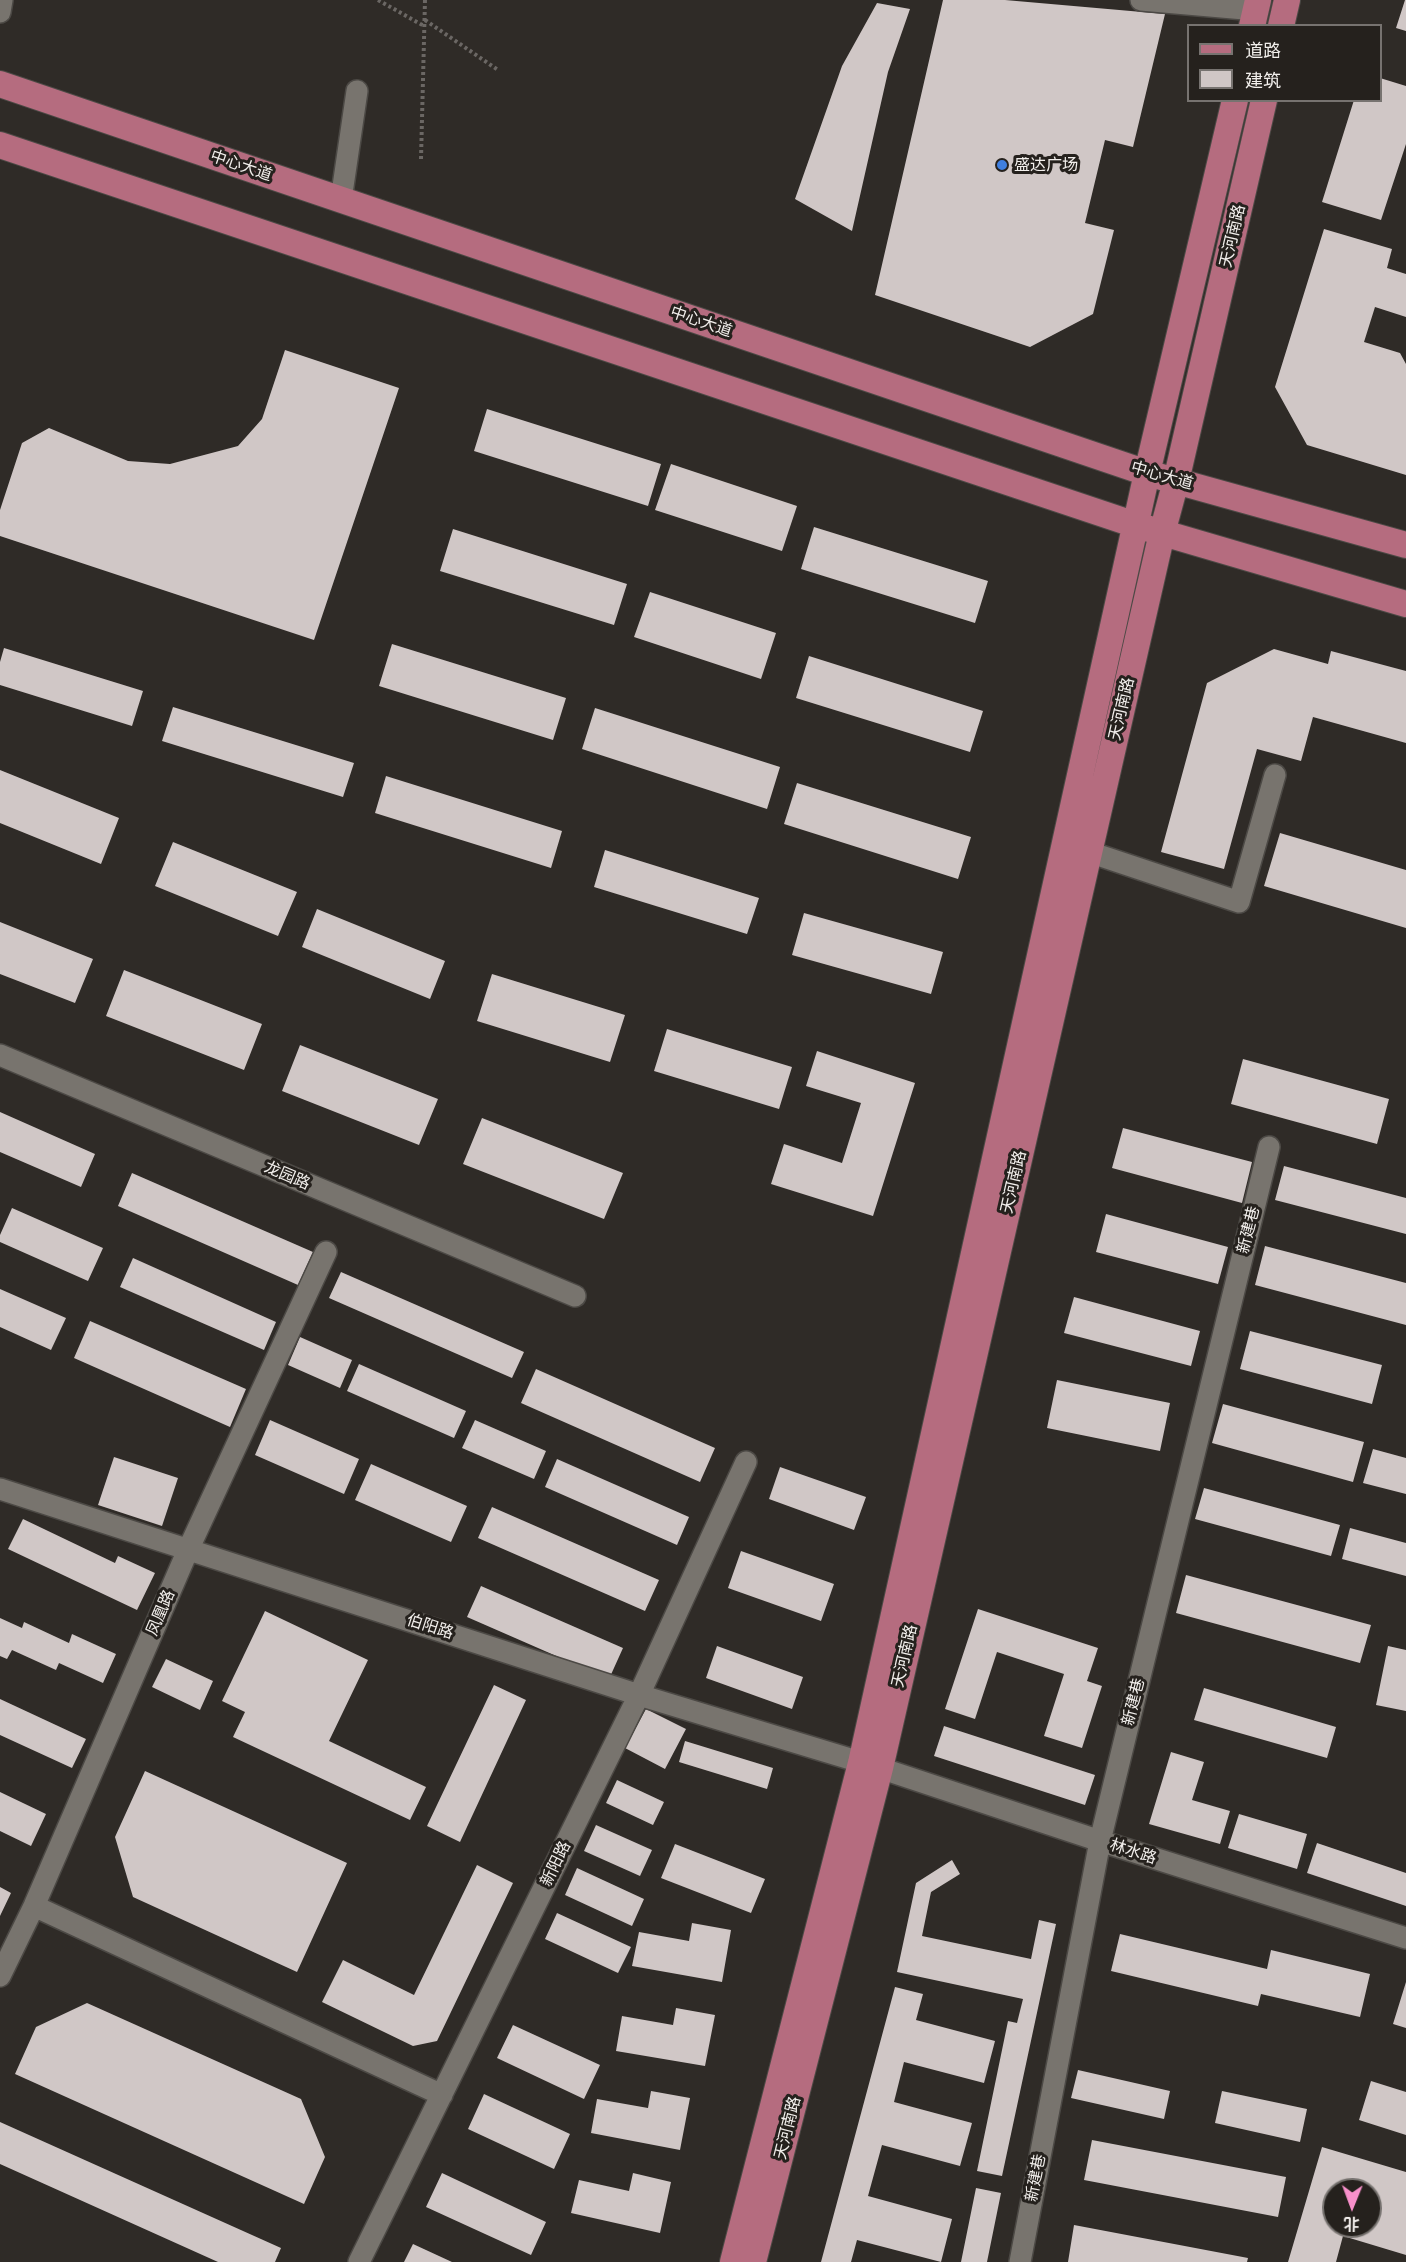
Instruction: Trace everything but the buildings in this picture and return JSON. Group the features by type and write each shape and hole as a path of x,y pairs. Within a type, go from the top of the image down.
{"main road":[{"path":"1281,24 1287,0"},
{"name":"中心大道","path":"0,84 1147,473 1406,545"},
{"name":"天河南路","path":"733,2262 871,1765 1147,473 1235,102"},
{"name":"天河南路","path":"753,2262 1089,852 1264,102"},
{"path":"0,145 1136,525 1406,604"}],"street":[{"path":"0,12 2,0"},
{"path":"1141,0 1256,12"},
{"path":"341,200 357,91"},
{"path":"1089,852 1239,902 1275,775"},
{"name":"龙园路","path":"0,1055 575,1296"},
{"name":"新建巷","path":"1020,2262 1100,1841 1269,1147"},
{"name":"凤凰路","path":"0,1976 34,1906 188,1550 326,1252"},
{"name":"新阳路","path":"359,2262 639,1695 746,1462"},
{"name":"伯阳路","path":"0,1489 639,1695 871,1765"},
{"name":"林水路","path":"871,1765 1100,1841 1406,1938"},
{"path":"34,1906 442,2095"}],"path":[{"path":"378,0 424,26"},
{"path":"421,159 425,0"},
{"path":"425,20 498,70"}],"place":[{"name":"盛达广场","path":"1002,165"}]}
